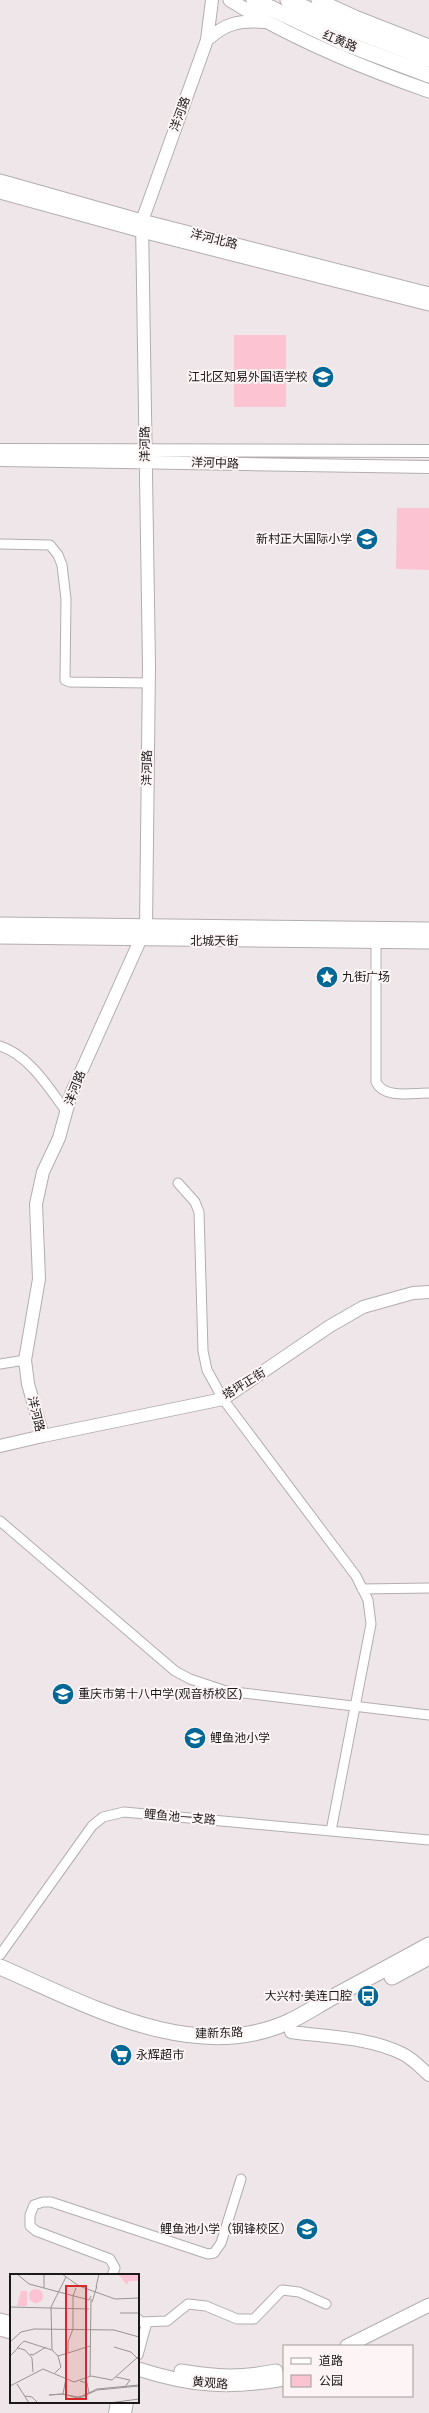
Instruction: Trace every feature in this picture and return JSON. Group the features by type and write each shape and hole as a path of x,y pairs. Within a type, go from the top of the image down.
{"main road":[{"path":"230,0 268,15 340,57 429,91"},
{"name":"红黄路","path":"254,0 268,15 429,75"},
{"name":"红黄路","path":"288,0 350,29 429,59"},
{"path":"318,0 355,18 429,46"},
{"name":"洋河北路","path":"0,181 142,226 429,304"},
{"name":"洋河北路","path":"0,192 429,294"},
{"name":"北城天街","path":"0,924 146,927 429,929"},
{"name":"北城天街","path":"0,938 429,942"},
{"name":"建新东路","path":"0,1967 125,2020 152,2028 196,2035 236,2035 287,2022 429,1945"},
{"name":"建新东路","path":"0,1979 123,2029 173,2042 216,2045 238,2044 291,2032 429,1957"},
{"path":"349,2345 429,2305"},
{"path":"368,2345 429,2314"},
{"path":"0,2320 10,2323"},
{"path":"0,2329 10,2332"},
{"name":"黄观路","path":"139,2360 165,2368 216,2377 248,2376 283,2370"},
{"name":"黄观路","path":"139,2369 163,2377 213,2386 249,2386 283,2379"}],"street":[{"name":"洋河路","path":"0,1446 43,1436 28,1384 25,1360 39,1279 36,1204 43,1172 59,1138 66,1111 97,1034 146,927 149,683 142,226 207,40 212,0"},
{"path":"207,40 220,28 232,23 268,15"},
{"name":"洋河中路","path":"0,450 145,456 311,466 429,467"},
{"name":"洋河中路","path":"0,460 429,451"},
{"path":"0,544 50,545 58,555 66,599 65,680 70,682 149,683"},
{"path":"376,929 376,1082 379,1088 386,1093 429,1093"},
{"path":"0,1046 7,1048 26,1062 66,1111"},
{"path":"178,1183 195,1202 199,1212 203,1350 207,1370 223,1399 356,1576 368,1600 371,1624 331,1831"},
{"name":"塔坪正街","path":"43,1436 223,1399 330,1326 363,1307 413,1293 429,1292"},
{"path":"0,1364 25,1360"},
{"path":"0,1521 175,1671 190,1679 226,1691 429,1715"},
{"path":"362,1589 429,1588"},
{"name":"鲤鱼池一支路","path":"0,1955 92,1826 109,1814 124,1812 429,1840"},
{"path":"291,2032 359,2041 390,2048 404,2055 429,2075"},
{"path":"112,2274 115,2268 110,2259 36,2231 30,2226 30,2215 34,2205 42,2202 51,2202 208,2254 214,2253 221,2243 241,2179"},
{"path":"139,2347 142,2320 167,2321 188,2304 206,2306 237,2319 254,2319 282,2290 299,2292 326,2304"},
{"path":"115,2413 117,2403"},
{"path":"125,2413 127,2403"}],"green space":[{"path":"234,335 286,335 286,407 234,407"},
{"path":"397,508 429,508 429,570 396,569"}],"place":[{"name":"江北区知易外国语学校","path":"323,377"},
{"name":"新村正大国际小学","path":"367,539"},
{"name":"九街广场","path":"327,977"},
{"name":"重庆市第十八中学(观音桥校区)","path":"63,1694"},
{"name":"鲤鱼池小学","path":"195,1738"},
{"name":"大兴村‧美连口腔","path":"368,1996"},
{"name":"永辉超市","path":"121,2055"},
{"name":"鲤鱼池小学（钢锋校区）","path":"307,2229"}]}
